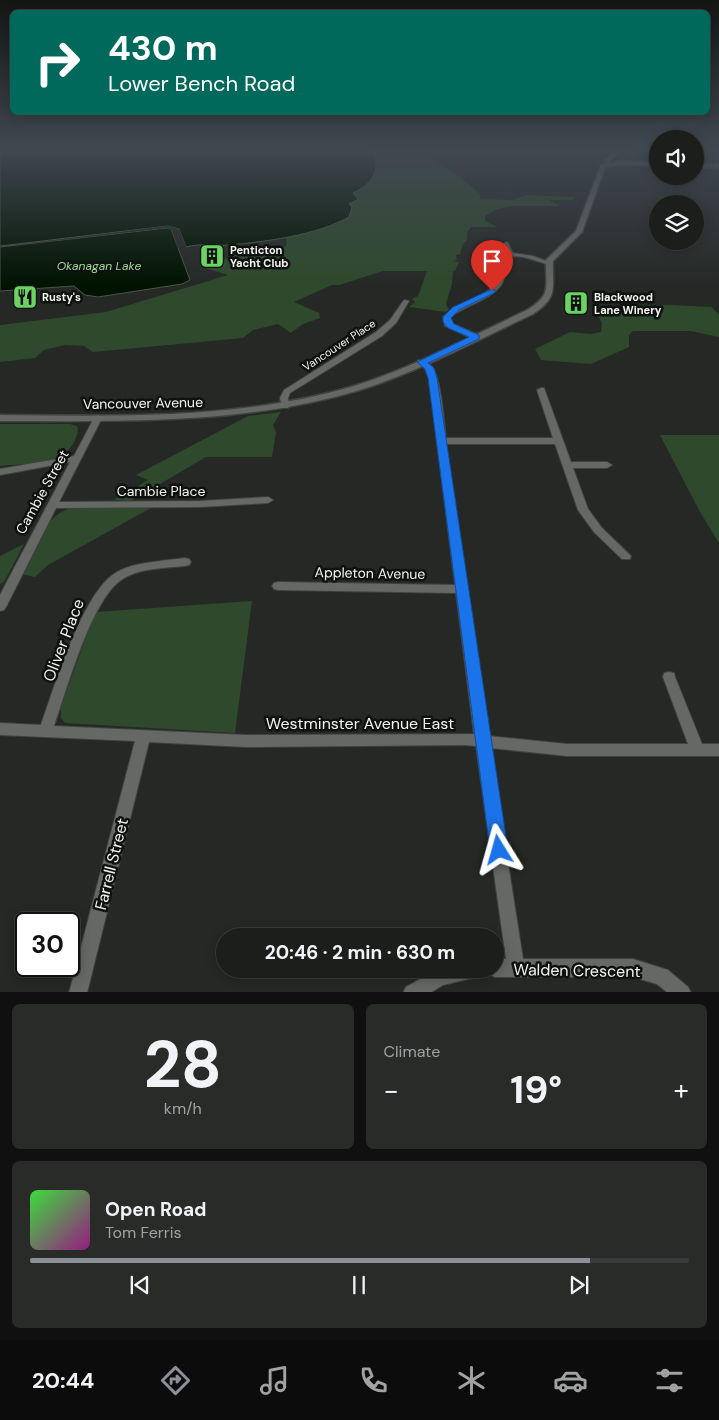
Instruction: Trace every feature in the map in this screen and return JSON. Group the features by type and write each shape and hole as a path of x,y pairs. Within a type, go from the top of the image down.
{"street":[{"path":"476,337 451,326 447,322 447,317 456,309 496,287 502,277 499,259 510,254 549,263 553,255 579,232 592,194"},
{"path":"506,244 510,254"},
{"name":"Vancouver Avenue","path":"0,418 216,415 285,406 364,386 530,312 548,299 552,292 549,263"},
{"name":"Vancouver Place","path":"285,406 284,398 288,392 379,334 393,321 406,301"},
{"path":"421,362 429,368 433,378 482,742 516,968"},
{"path":"541,390 586,515 626,556"},
{"name":"Cambie Street","path":"0,607 98,418"},
{"path":"442,441 558,441"},
{"path":"0,472 78,458"},
{"path":"567,465 606,465"},
{"name":"Cambie Place","path":"54,505 208,504 268,500"},
{"name":"Oliver Place","path":"46,730 90,612 108,583 128,572 185,562"},
{"name":"Appleton Avenue","path":"278,586 462,590"},
{"path":"670,677 697,750"},
{"name":"Westminster Avenue East","path":"0,729 246,741 464,740 567,750 719,750"},
{"name":"Farrell Street","path":"78,992 144,735"},
{"name":"Walden Crescent","path":"504,968 633,968 662,976 682,992"},
{"path":"412,992 438,978"}],"green space":[{"path":"353,194 480,194 480,199 513,200 525,195 574,197 574,200 549,200 560,206 512,206 498,209 485,216 485,221 497,227 471,227 467,232 467,240 463,244 460,254 456,255 457,260 453,261 459,262 455,271 453,271 452,284 446,304 449,310 446,312 409,307 415,302 412,299 418,296 427,271 383,271 339,285 332,285 294,302 319,313 320,318 303,324 291,333 278,324 253,330 243,338 93,352 84,346 65,345 44,350 35,358 0,362 0,325 106,312 228,275 205,268 252,247 275,253 286,246 287,236 334,224 349,217 349,204"},
{"path":"628,306 712,307 719,315 719,337 690,331 633,331 629,335 629,347 591,364 541,360 535,349 570,332 591,334 601,332 602,323 597,314"},
{"path":"281,412 273,425 276,433 272,457 206,457 131,501 114,500 148,480 136,475 248,416"},
{"path":"0,424 70,424 77,426 78,431 70,448 62,455 42,462 0,466"},
{"path":"660,435 719,435 719,543 700,512"},
{"path":"78,507 151,508 48,565 35,577 20,574 36,542 49,522 67,509"},
{"path":"24,544 4,582 0,584 0,556"},
{"path":"252,601 235,733 65,723 61,718 61,707 95,612"}],"water":[{"path":"0,194 354,194 358,199 349,204 352,207 349,217 322,229 274,240 243,244 186,247 179,229 168,226 0,246"},
{"name":"Okanagan Lake","path":"171,229 190,280 182,284 98,297 85,295 74,286 0,291 0,247"}],"pier":[{"path":"168,226 179,229 186,247 183,247 179,235 174,229 180,248 178,248 171,229 165,228 0,247"}],"place":[{"name":"Penticton Yacht Club","path":"212,256"},
{"name":"Rusty's","path":"25,297"},
{"name":"Blackwood Lane Winery","path":"576,303"}],"route":[{"path":"492,291 456,309 447,317 448,324 476,337 421,362 429,368 433,378 479,718 499,850"}]}
